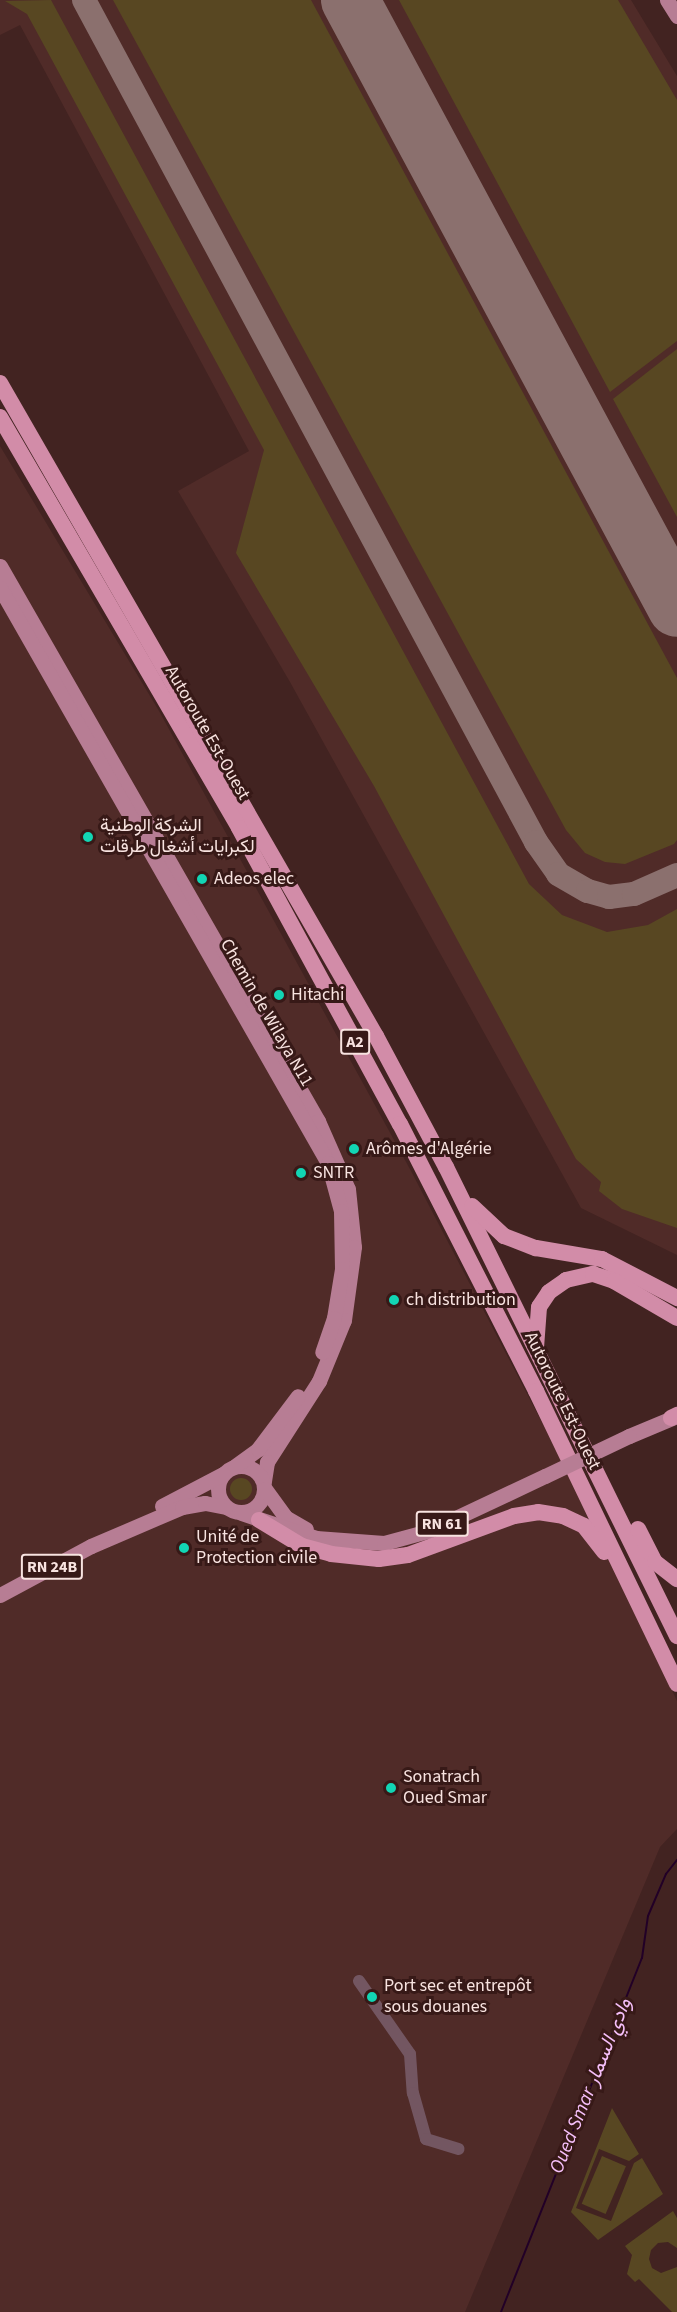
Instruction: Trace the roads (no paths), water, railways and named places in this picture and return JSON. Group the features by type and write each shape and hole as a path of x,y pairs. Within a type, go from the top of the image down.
{"highway":[{"name":"Autoroute Est-Ouest","path":"0,382 260,830 446,1167 600,1475 677,1636"},
{"name":"Autoroute Est-Ouest","path":"0,417 239,828 405,1134 536,1391 677,1684"},
{"path":"446,1167 466,1199 504,1236 536,1248 602,1259 677,1298"},
{"path":"536,1349 539,1307 549,1292 566,1280 593,1274 614,1281 677,1318"},
{"path":"600,1475 627,1510 655,1562 677,1579"},
{"path":"259,1520 302,1546 331,1554 379,1559 408,1555 514,1516 538,1512 563,1516 584,1526 599,1544 651,1634"}],"main road":[{"path":"667,0 677,16"},
{"path":"0,566 318,1121 339,1163 352,1209 353,1270 340,1336 319,1381 267,1462 264,1485 260,1503 234,1510 218,1495 229,1470 249,1467 264,1485"},
{"name":"Chemin de Wilaya N11","path":"0,588 322,1149 338,1195 342,1269 325,1346 302,1391 264,1443 229,1470 105,1539"},
{"name":"RN 61","path":"105,1539 193,1504 234,1510 259,1520 333,1541 384,1543 407,1539 675,1416"},
{"name":"RN 61","path":"264,1485 285,1517 333,1541"},
{"name":"RN 24B","path":"0,1595 105,1539"}],"street":[{"path":"359,1981 410,2054 413,2093 426,2139 459,2149"}],"waterway":[{"name":"Oued Smar وادي السمار","path":"501,2312 642,1958 648,1916 666,1874 677,1860"}],"place":[{"name":"الشركة الوطنية لكبرايات أشغال طرقات","path":"88,837"},
{"name":"Adeos elec","path":"202,879"},
{"name":"Hitachi","path":"279,995"},
{"name":"Arômes d'Algérie","path":"354,1149"},
{"name":"SNTR","path":"301,1173"},
{"name":"ch distribution","path":"394,1300"},
{"name":"Unité de Protection civile","path":"184,1548"},
{"name":"Sonatrach Oued Smar","path":"391,1788"},
{"name":"Port sec et entrepôt sous douanes","path":"372,1997"}]}
